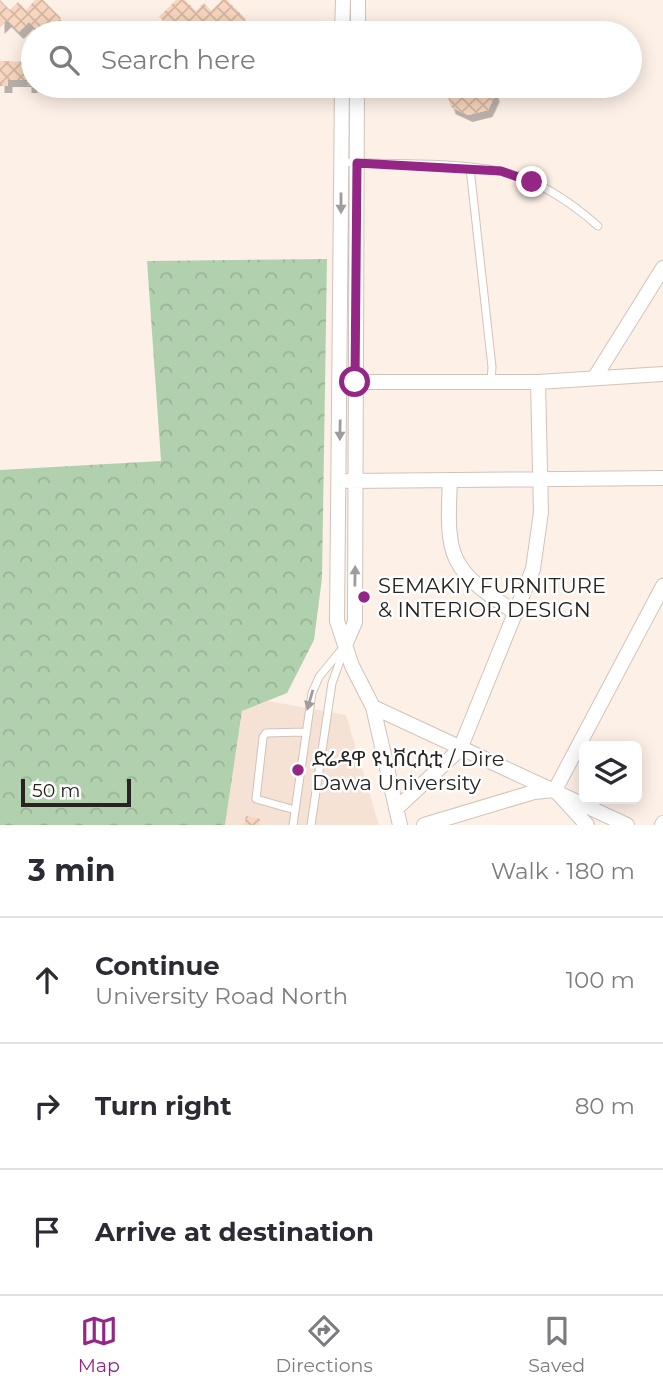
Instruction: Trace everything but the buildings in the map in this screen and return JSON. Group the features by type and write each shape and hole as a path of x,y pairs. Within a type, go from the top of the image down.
{"street":[{"path":"342,21 343,0"},
{"path":"358,0 358,21"},
{"path":"342,98 337,621 356,677 373,707 400,825"},
{"path":"346,643 355,622 357,98"},
{"path":"595,377 663,268"},
{"path":"340,382 538,382 663,374"},
{"path":"396,809 460,749 533,569 539,541 538,382"},
{"path":"339,481 663,478"},
{"path":"450,480 448,528 457,564 475,586 516,613"},
{"path":"555,790 663,586"},
{"path":"373,707 627,825"},
{"path":"424,825 534,792 555,790"},
{"path":"555,790 587,825"}],"lane":[{"path":"342,162 501,171 532,182 575,206 598,226"},
{"path":"470,168 492,367 491,382"},
{"path":"293,825 304,732 312,693 319,677 346,643"},
{"path":"311,825 332,684 346,643"},
{"path":"295,810 256,799 263,737 266,733 304,732"}],"shaded area":[{"name":"ድሬዳዋ ዩኒቨርሲቲ / Dire Dawa University","path":"268,701 346,715 379,825 225,825 242,711"}],"green space":[{"path":"327,259 322,578 314,640 287,693 242,711 225,825 0,825 0,470 161,461 147,261"}],"place":[{"name":"SEMAKIY FURNITURE & INTERIOR DESIGN","path":"364,597"},
{"name":"ድሬዳዋ ዩኒቨርሲቲ / Dire Dawa University","path":"298,770"}],"route":[{"path":"355,382 357,163 501,171 532,182"}]}
